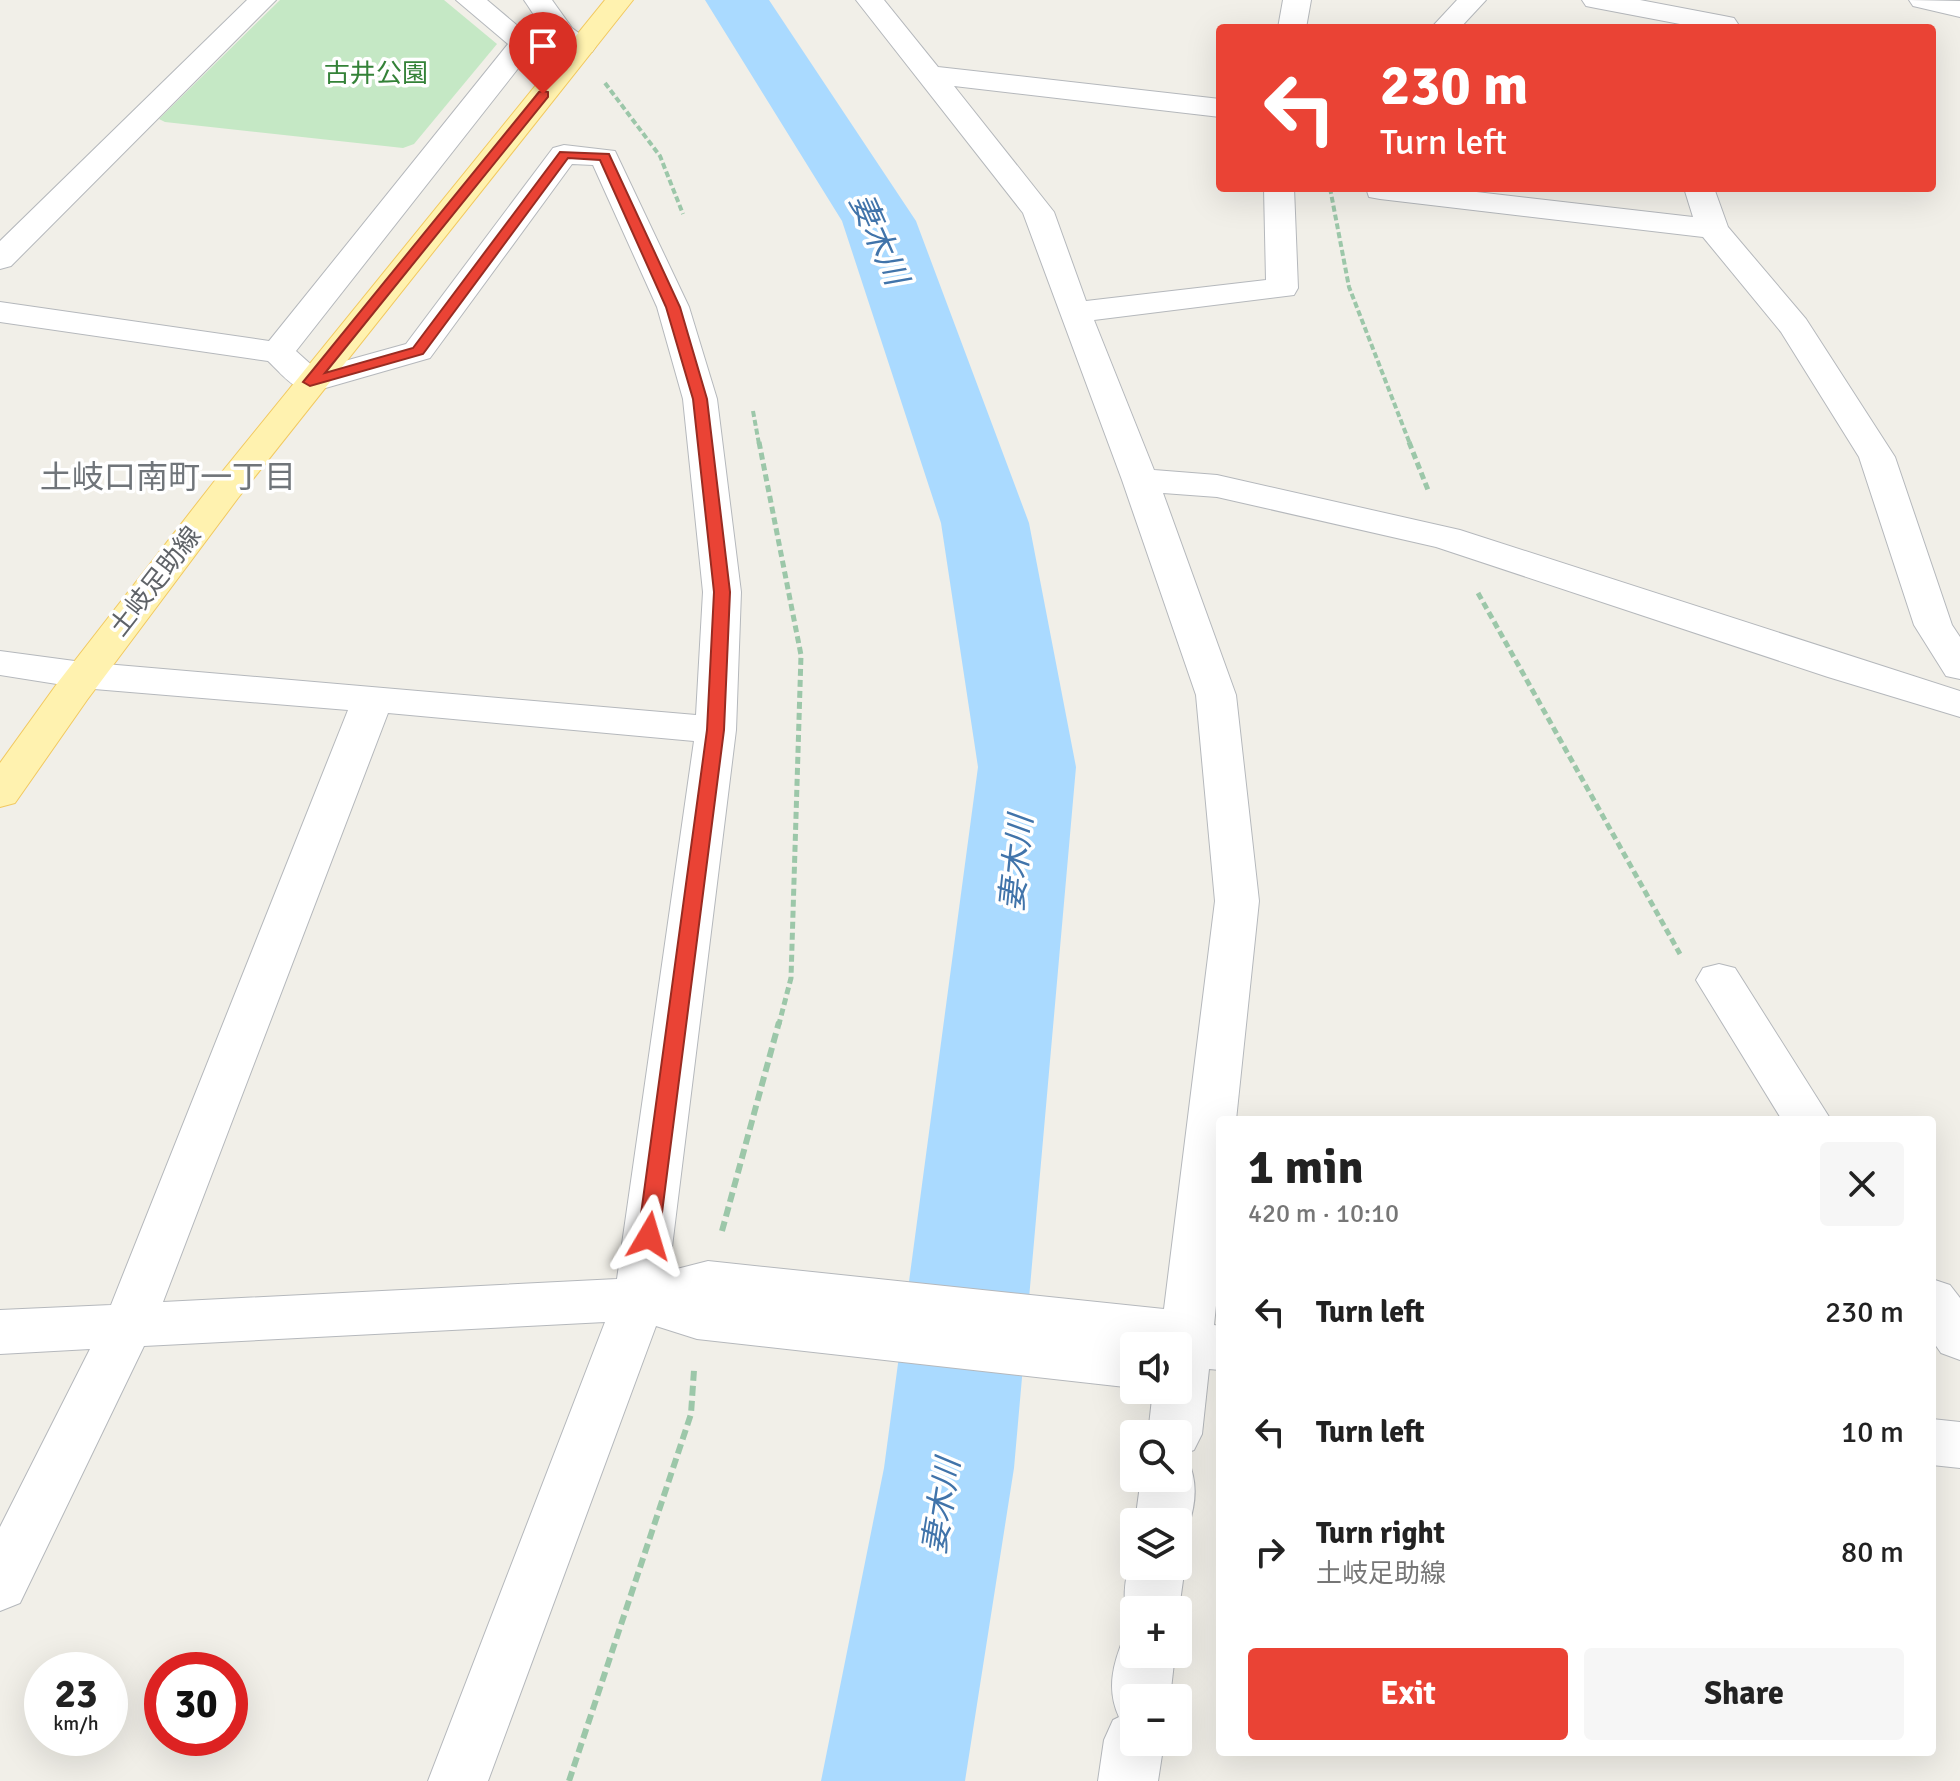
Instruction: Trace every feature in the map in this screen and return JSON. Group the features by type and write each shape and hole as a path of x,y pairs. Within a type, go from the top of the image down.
{"main road":[{"name":"土岐足助線","path":"0,793 82,675 310,382 619,0"}],"street":[{"path":"0,259 262,0"},
{"path":"278,352 524,43 470,0"},
{"path":"538,0 562,34 587,41"},
{"path":"870,0 1038,212 1140,480 1216,695 1237,901 1178,1332"},
{"path":"1293,24 1297,0"},
{"path":"1449,24 1472,0"},
{"path":"1596,0 1726,17"},
{"path":"1923,0 1960,9"},
{"path":"929,75 1216,108"},
{"path":"0,312 278,352 310,382 418,351 564,154 604,157 673,307 700,399 722,592 716,730 640,1299 458,1781"},
{"path":"1074,312 1282,288 1279,192"},
{"path":"1397,192 1713,229"},
{"path":"1700,192 1713,229 1794,326 1877,457 1947,627 1960,667"},
{"path":"1140,480 1217,486 1447,538 1960,704"},
{"path":"0,663 82,675 716,730"},
{"path":"0,1585 129,1324 373,699"},
{"path":"1704,974 1804,1116"},
{"path":"0,1332 640,1299 702,1300 1120,1342"},
{"path":"1936,1305 1960,1338"},
{"path":"1936,1442 1960,1445"},
{"path":"1128,1781 1132,1756"}],"path":[{"path":"1331,192 1349,287 1447,538 1704,974"}],"green space":[{"name":"古井公園","path":"280,0 444,0 497,44 414,144 403,148 159,119"}],"waterway":[{"name":"妻木川","path":"737,0 879,221 985,523 1027,767 949,1468 893,1781"}],"district":[{"name":"土岐口南町一丁目","path":"168,477"}],"route":[{"path":"543,94 310,382 418,351 564,154 604,157 673,307 700,399 722,592 716,730 649,1236"}]}
